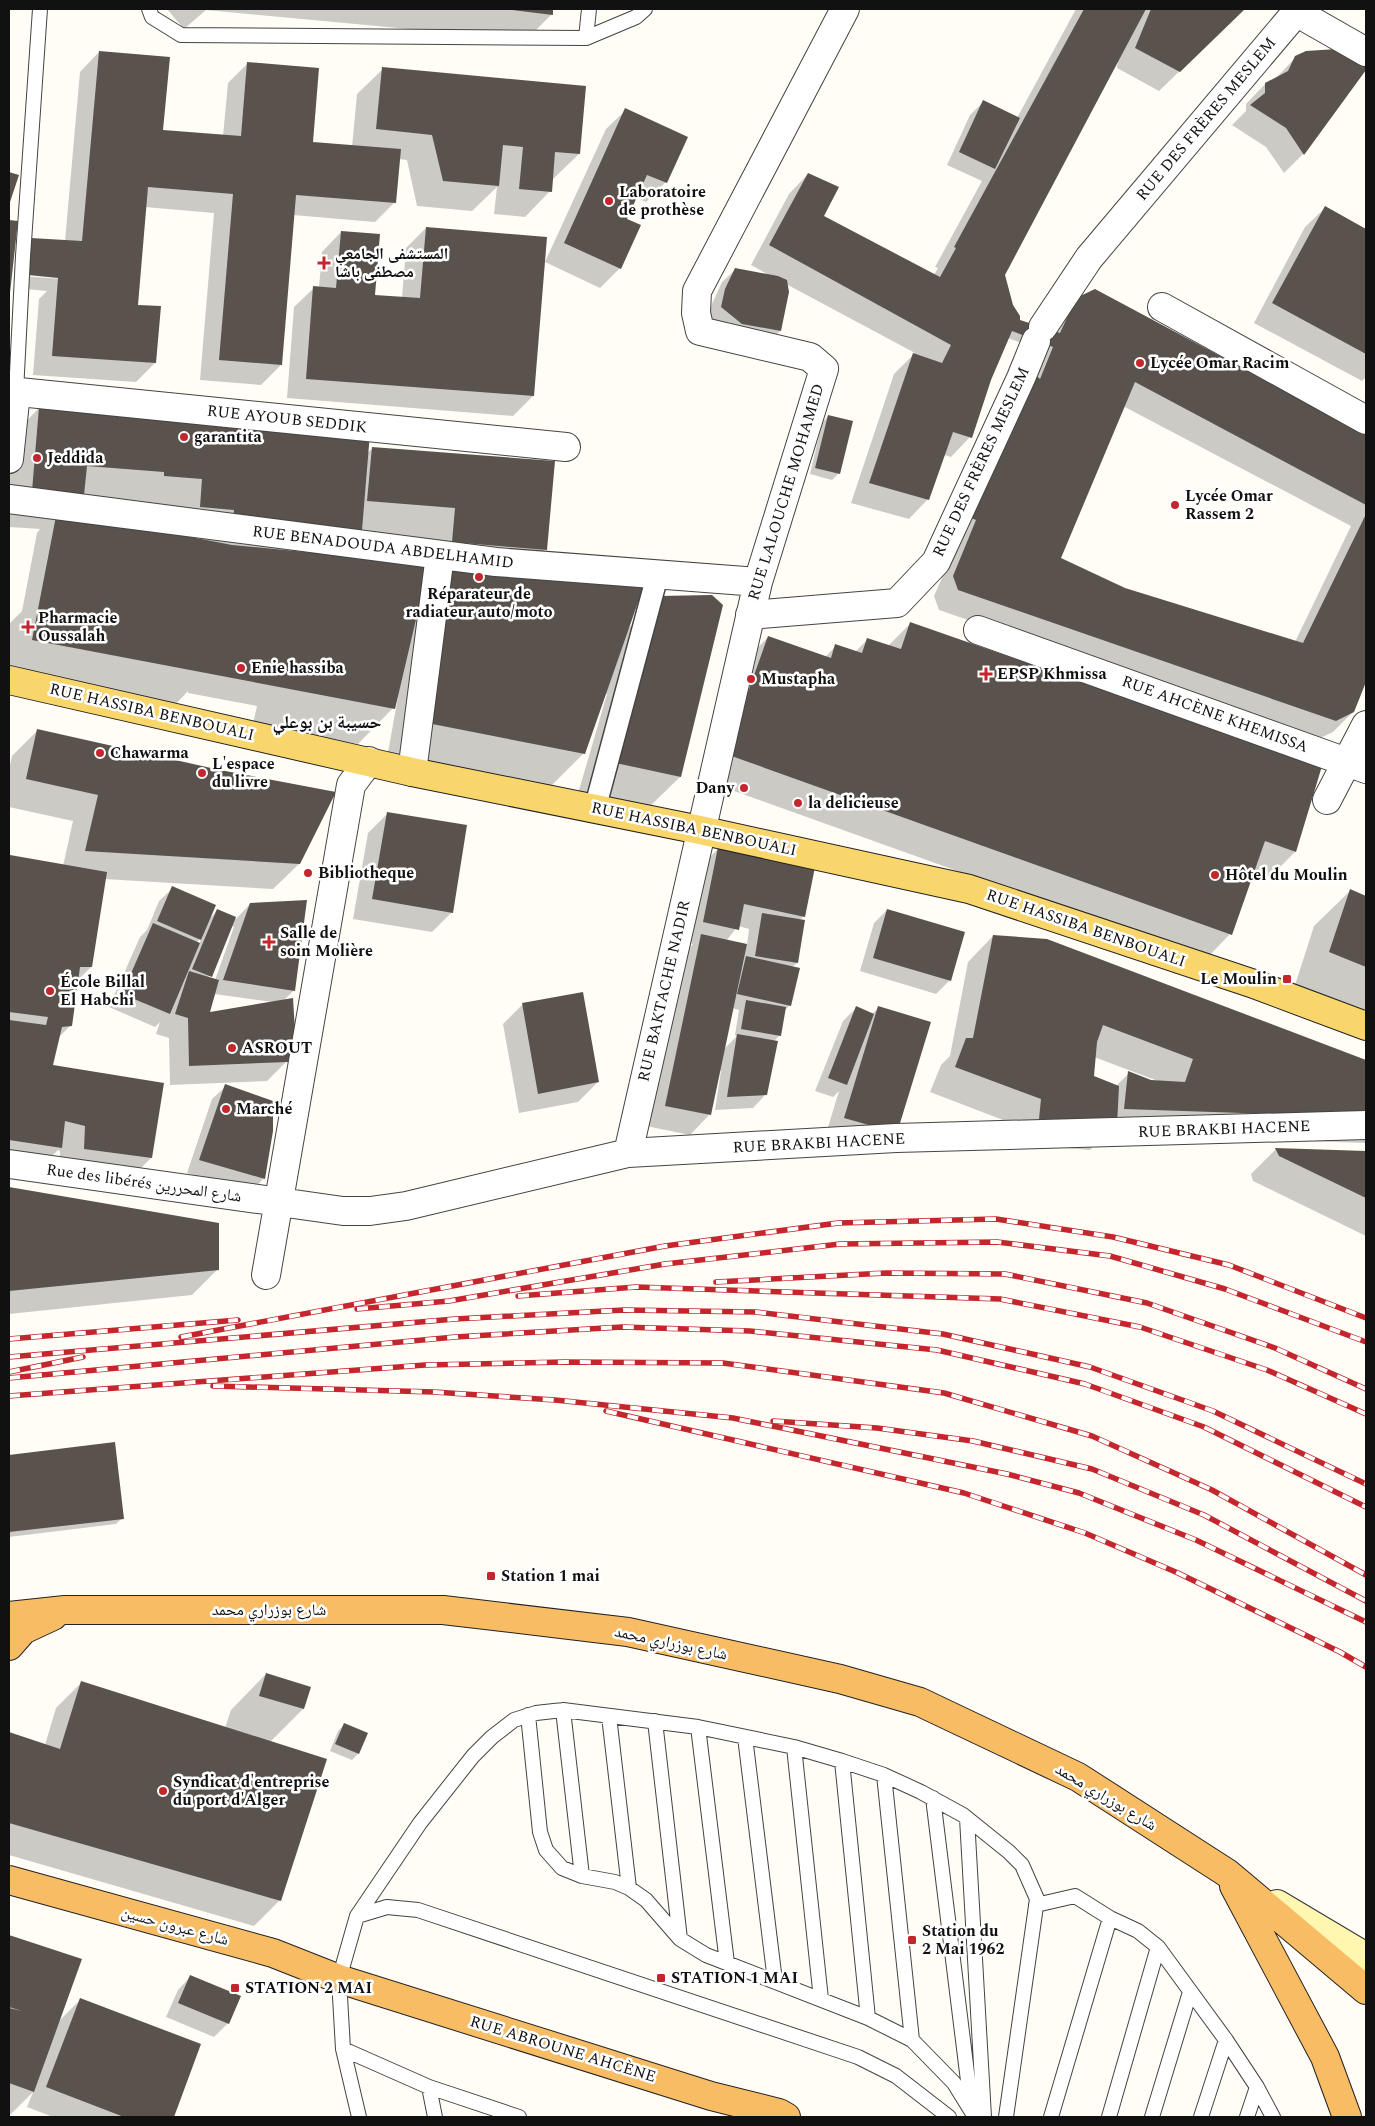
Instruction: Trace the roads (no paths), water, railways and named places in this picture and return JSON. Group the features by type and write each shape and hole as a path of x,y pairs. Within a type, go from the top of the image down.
{"highway":[{"name":"شارع بوزراري محمد","path":"9,1616 65,1610 443,1610 628,1632 840,1679 920,1702 1078,1777 1227,1873 1366,1990"},
{"path":"9,1646 23,1630 65,1610"},
{"path":"1227,1873 1324,2057 1347,2117"},
{"name":"شارع عبرون حسين","path":"9,1880 273,1953 339,1979"},
{"name":"RUE ABROUNE AHCÈNE","path":"339,1979 711,2096 779,2113 786,2117"}],"main road":[{"name":"RUE HASSIBA BENBOUALI","path":"9,680 412,772 596,808 970,889 1251,983 1366,1026"},
{"path":"1227,1873 1366,1957"}],"street":[{"name":"RUE LALOUCHE MOHAMED","path":"700,830 758,582 824,369 810,357 700,331 696,313 697,291 845,9"},
{"path":"1298,10 1366,52"},
{"name":"RUE DES FRÈRES MESLEM","path":"750,615 897,603 936,562 1021,378 1039,334 1089,258 1298,10"},
{"path":"1162,307 1366,420"},
{"name":"RUE AYOUB SEDDIK","path":"12,392 566,447"},
{"path":"9,459 12,392"},
{"name":"RUE BENADOUDA ABDELHAMID","path":"9,499 496,562 758,582"},
{"path":"412,772 440,555"},
{"path":"596,808 658,573"},
{"name":"RUE AHCÈNE KHEMISSA","path":"978,630 1356,765"},
{"path":"1328,800 1356,765 1366,725"},
{"path":"266,1275 352,785 369,762"},
{"name":"RUE BAKTACHE NADIR","path":"628,1153 700,830"},
{"name":"RUE BRAKBI HACENE","path":"279,1203 343,1211 388,1209 628,1153 896,1138 1366,1125"},
{"name":"Rue des libérés شارع المحررين","path":"9,1164 279,1203"}],"lane":[{"path":"12,392 40,9"},
{"path":"149,9 152,17 181,36 586,38 636,16 645,9"},
{"path":"586,38 589,9"},
{"path":"563,1710 582,1876"},
{"path":"359,2117 343,2049 339,1979 357,1916 420,1822 473,1756 492,1736 514,1720 528,1715 563,1710 655,1721 745,1737 794,1747 884,1774 933,1798 967,1818 1022,1865 1032,1884 1036,1904 1006,2117"},
{"path":"528,1715 540,1832 546,1850 562,1868 582,1876 615,1882 629,1888 646,1900 680,1939 706,1955 868,2018 912,2040 954,2083 973,2114"},
{"path":"609,1716 629,1888"},
{"path":"655,1721 680,1939"},
{"path":"698,1728 727,1963"},
{"path":"745,1737 774,1981"},
{"path":"794,1747 821,1999"},
{"path":"842,1761 868,2018"},
{"path":"884,1774 912,2040"},
{"path":"933,1798 973,2114"},
{"path":"967,1818 984,2117"},
{"path":"1036,1904 1075,1896 1110,1918 1138,1931 1158,1947 1226,2040 1257,2087 1273,2117"},
{"path":"357,1916 387,1907 418,1910 848,2054 896,2076 949,2117"},
{"path":"1052,2117 1110,1918"},
{"path":"1109,2117 1158,1947"},
{"path":"1152,2117 1190,1992"},
{"path":"1201,2117 1226,2040"},
{"path":"343,2049 486,2111 519,2117"},
{"path":"429,2087 435,2117"},
{"path":"1247,2117 1257,2087"}],"railway":[{"path":"181,1337 665,1246 838,1223 996,1219 1113,1237 1229,1265 1366,1318"},
{"path":"357,1309 449,1301 665,1264 840,1244 997,1242 1110,1256 1225,1289 1366,1342"},
{"path":"716,1282 886,1273 1005,1274 1147,1303 1275,1348 1366,1389"},
{"path":"518,1296 636,1287 1000,1299 1140,1327 1267,1370 1366,1414"},
{"path":"9,1357 455,1319 624,1310 756,1312 943,1334 1090,1367 1213,1411 1366,1484"},
{"path":"9,1339 238,1320"},
{"path":"9,1378 455,1337 622,1327 750,1331 937,1350 1085,1384 1204,1427 1366,1507"},
{"path":"9,1372 83,1357"},
{"path":"9,1396 425,1365 564,1362 723,1363 944,1393 1092,1436 1212,1490 1366,1575"},
{"path":"213,1386 434,1392 555,1400 733,1418 1007,1474 1079,1493 1196,1540 1366,1622"},
{"path":"606,1411 964,1493 1085,1533 1178,1573 1340,1652 1366,1667"},
{"path":"773,1421 877,1428 973,1441 1092,1469 1204,1515 1366,1601"}],"place":[{"name":"Laboratoire de prothèse","path":"609,201"},
{"name":"المستشفى الجامعي مصطفى باشا","path":"324,263"},
{"name":"Lycée Omar Racim","path":"1140,363"},
{"name":"garantita","path":"184,437"},
{"name":"Jeddida","path":"37,458"},
{"name":"Lycée Omar Rassem 2","path":"1175,505"},
{"name":"Réparateur de radiateur auto/moto","path":"479,577"},
{"name":"Pharmacie Oussalah","path":"28,627"},
{"name":"Enie hassiba","path":"241,668"},
{"name":"EPSP Khmissa","path":"986,674"},
{"name":"Mustapha","path":"751,679"},
{"name":"Chawarma","path":"100,753"},
{"name":"L'espace du livre","path":"202,773"},
{"name":"Dany","path":"744,788"},
{"name":"la delicieuse","path":"798,803"},
{"name":"Bibliotheque","path":"308,873"},
{"name":"Hôtel du Moulin","path":"1215,875"},
{"name":"Salle de soin Molière","path":"269,942"},
{"name":"Le Moulin","path":"1287,979"},
{"name":"École Billal El Habchi","path":"50,991"},
{"name":"ASROUT","path":"232,1048"},
{"name":"Marché","path":"226,1109"},
{"name":"Station 1 mai","path":"491,1576"},
{"name":"Syndicat d'entreprise du port d'Alger","path":"163,1791"},
{"name":"Station du 2 Mai 1962","path":"912,1940"},
{"name":"STATION 1 MAI","path":"661,1978"},
{"name":"STATION 2 MAI","path":"235,1988"}],"district":[{"name":"حسيبة بن بوعلي","path":"327,722"}]}
